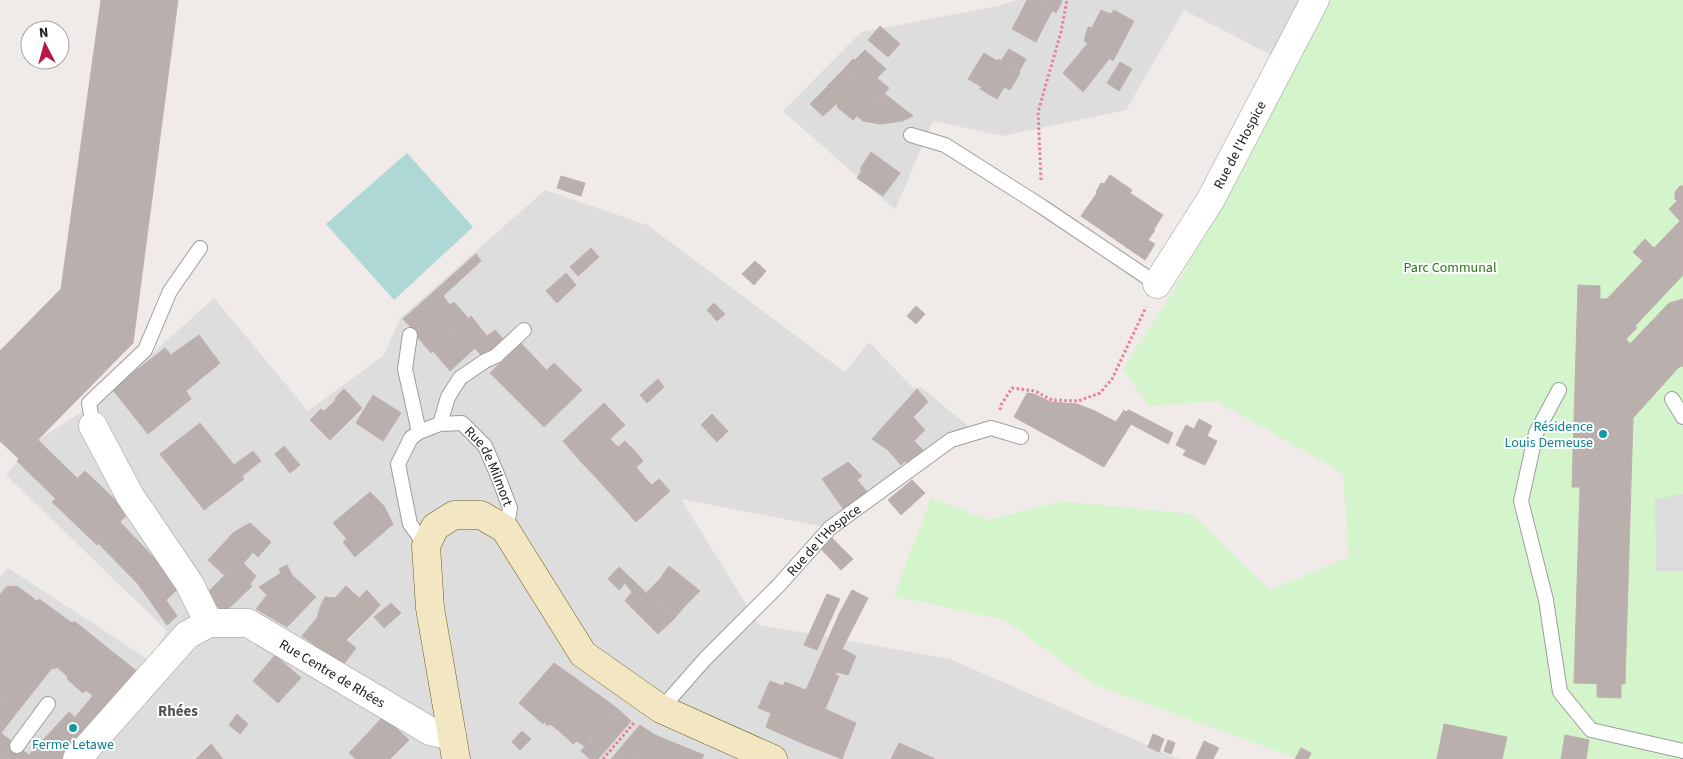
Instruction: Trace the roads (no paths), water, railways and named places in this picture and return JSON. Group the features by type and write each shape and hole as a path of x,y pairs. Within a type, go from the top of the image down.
{"street":[{"name":"Rue de l'Hospice","path":"1157,284 1211,199 1315,0"},
{"path":"93,426 130,496 189,583 209,623"},
{"name":"Rue de Milmort","path":"426,546 436,527 454,515 480,515 505,529 583,654 656,707 773,759"},
{"path":"426,546 430,608 454,748"},
{"name":"Rue Centre de Rhées","path":"77,759 187,635 209,623 248,622 430,731 454,748"}],"lane":[{"path":"911,135 945,145 1041,206 1157,284"},
{"path":"93,426 89,402 145,350 170,291 200,248"},
{"path":"440,424 448,397 460,378 496,356 524,330"},
{"path":"410,335 405,369 419,432 412,438 398,464 410,524 426,546"},
{"path":"1559,390 1536,434 1521,501 1546,600 1560,692 1591,730 1683,751"},
{"path":"1672,399 1683,417"},
{"name":"Rue de Milmort","path":"419,432 440,424 462,423 485,446 510,508 506,532"},
{"name":"Rue de l'Hospice","path":"656,707 779,584 830,528 951,440 991,428 1021,437"},
{"path":"17,746 48,704"}],"water":[{"path":"407,153 473,227 394,300 326,224"}],"place":[{"name":"Résidence Louis Demeuse","path":"1603,434"},
{"name":"Ferme Letawe","path":"73,728"}],"district":[{"name":"Rhées","path":"178,711"}],"park label":[{"name":"Parc Communal","path":"1450,267"}]}
